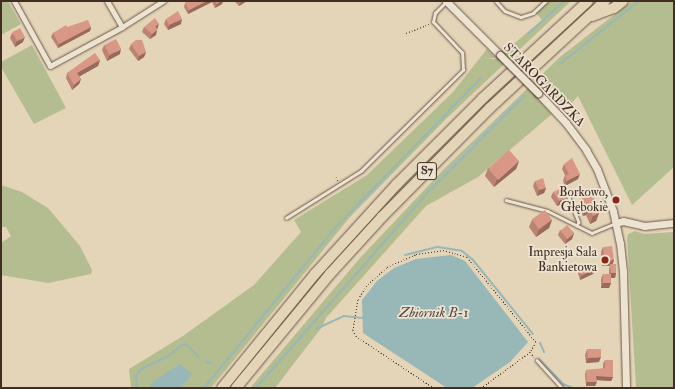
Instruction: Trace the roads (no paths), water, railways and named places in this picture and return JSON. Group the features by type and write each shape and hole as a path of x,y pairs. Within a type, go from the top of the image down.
{"highway":[{"name":"S7","path":"222,388 315,274 397,184 483,98 588,1"},
{"name":"S7","path":"236,388 325,280 382,217 490,108 605,1"},
{"path":"586,18 614,8 623,1"}],"main road":[{"name":"STAROGARDZKA","path":"446,1 566,123 586,150 607,191 616,223 623,271 626,388"},
{"path":"616,223 623,221 644,226 674,223"}],"street":[{"path":"14,1 50,66 122,27 163,1"},
{"path":"107,1 122,27"}],"lane":[{"path":"286,218 361,171 463,70 462,54 433,22 435,13 446,1"},
{"path":"496,1 504,11 521,17 533,13 546,1"},
{"path":"568,195 579,222 578,226"},
{"path":"506,200 548,211 592,233 616,223"},
{"path":"537,360 562,388"}],"water":[{"name":"Zbiornik B-1","path":"451,255 465,261 528,342 510,362 472,388 447,388 363,333 362,300 377,281 394,268 416,259"},
{"path":"180,364 192,374 181,388 150,388 151,383"}],"waterway":[{"path":"528,34 564,1"},
{"path":"560,64 639,1"},
{"path":"204,388 336,227 481,78"},
{"path":"256,388 430,190 524,96"},
{"path":"405,255 438,247 462,251 473,260 533,334"},
{"path":"316,329 344,316 363,318"},
{"path":"540,343 544,352"},
{"path":"137,388 136,376 141,369 167,357 182,345 186,344 199,357"},
{"path":"539,359 563,384 573,388"},
{"path":"206,362 212,363"}],"place":[{"name":"Borkowo, Głębokie","path":"616,200"},
{"name":"Impresja Sala Bankietowa","path":"605,260"}]}
